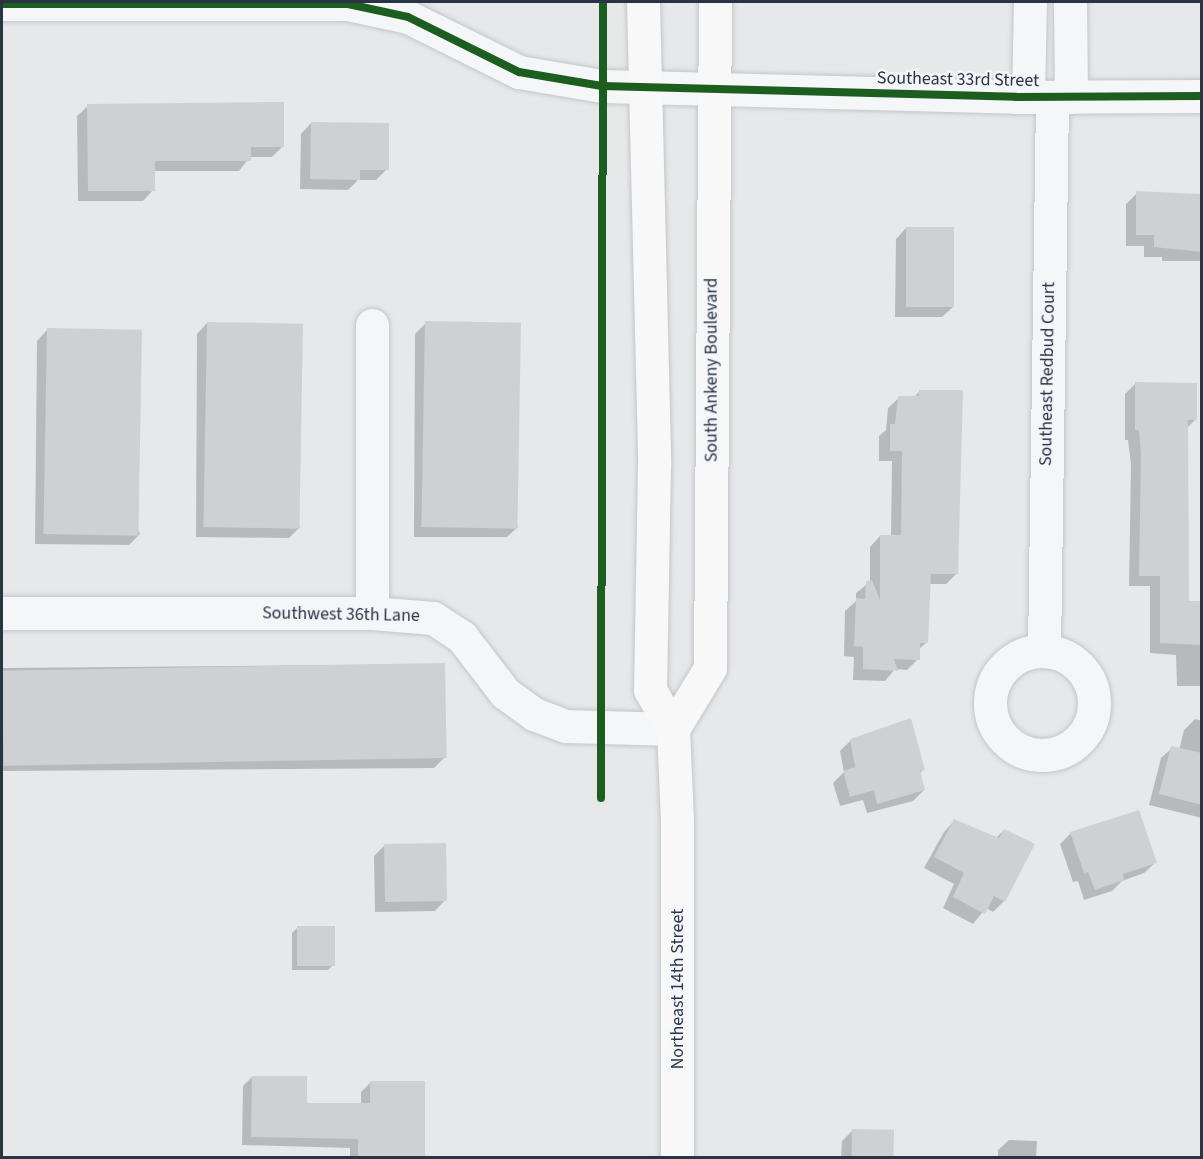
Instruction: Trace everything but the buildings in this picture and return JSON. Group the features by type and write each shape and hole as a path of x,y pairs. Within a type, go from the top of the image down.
{"main road":[{"path":"643,2 643,88 654,464 651,690 674,729"},
{"name":"South Ankeny Boulevard","path":"674,729 710,668 715,2"},
{"name":"Northeast 14th Street","path":"674,729 677,822 677,1158"}],"street":[{"path":"1030,2 1050,97"},
{"path":"1050,97 1070,2"},
{"name":"Southeast 33rd Street","path":"2,4 348,4 408,17 519,72 602,86 1050,97 1202,96"},
{"name":"Southeast Redbud Court","path":"1044,651 1050,97"},
{"path":"372,326 372,613"},
{"name":"Southwest 36th Lane","path":"2,613 372,613 433,618 462,637 505,693 534,714 566,726 674,729"}],"cycle path":[{"path":"601,798 603,2"},
{"path":"2,4 348,4 408,17 519,72 602,86 1016,97 1202,96"}]}
